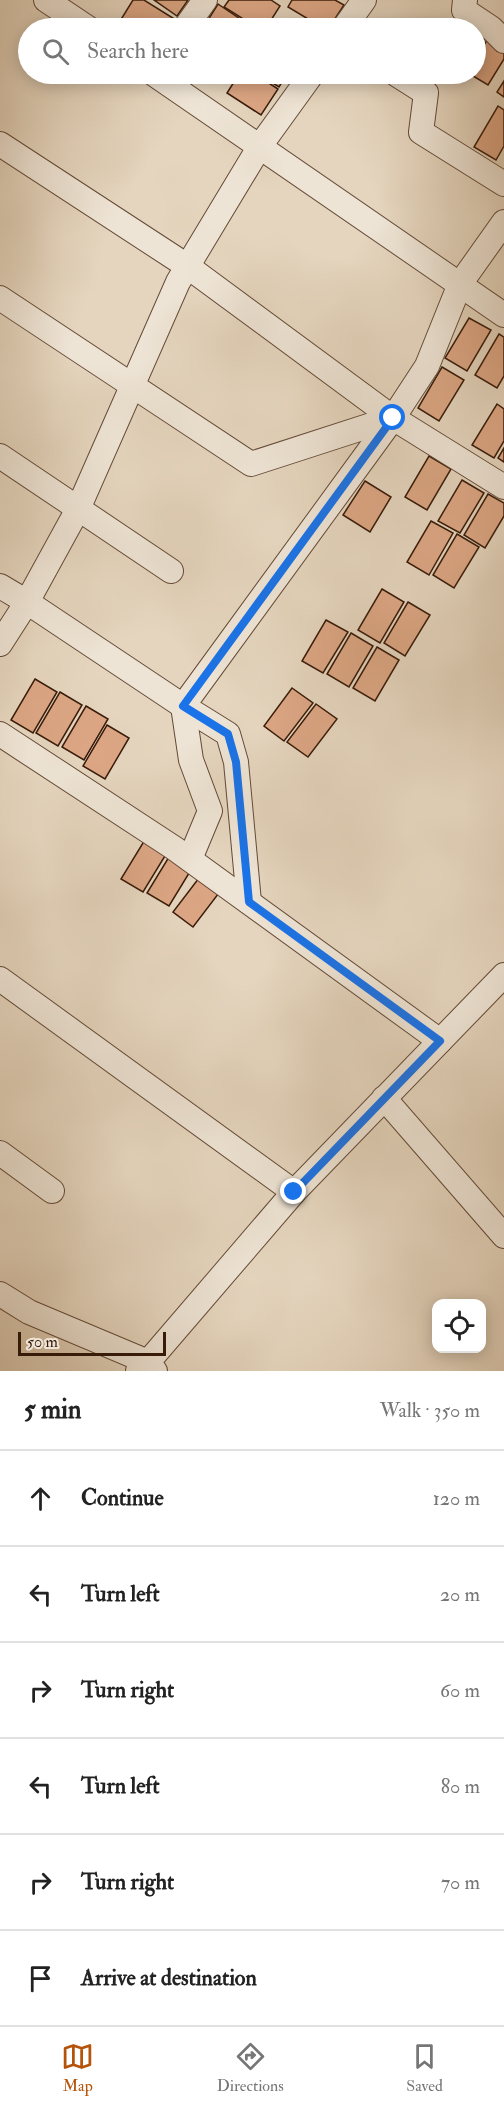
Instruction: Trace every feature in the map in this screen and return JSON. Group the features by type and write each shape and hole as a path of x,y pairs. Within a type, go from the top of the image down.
{"street":[{"path":"192,18 205,0"},
{"path":"351,18 364,0"},
{"path":"465,0 464,10 476,18"},
{"path":"51,1 74,18"},
{"path":"486,25 504,41"},
{"path":"169,84 504,315"},
{"path":"0,644 27,602 78,509 178,282 260,146 305,84"},
{"path":"412,84 426,93 421,132 504,184"},
{"path":"0,144 187,266 393,418 504,488"},
{"path":"190,860 210,810 191,760 183,706 393,418 428,366 460,284 504,222"},
{"path":"0,298 251,464 393,418"},
{"path":"0,456 171,571"},
{"path":"0,586 228,734 236,762 249,902"},
{"path":"0,734 190,860 440,1041"},
{"path":"210,810 240,811"},
{"path":"0,1294 29,1312 147,1368 294,1192 504,975"},
{"path":"0,979 294,1192"},
{"path":"384,1098 504,1236"},
{"path":"0,1153 52,1191"}],"building":[{"path":"133,0 144,0 173,18 122,18"},
{"path":"154,0 188,0 177,16"},
{"path":"229,0 271,0 280,6 272,18 242,18 224,7"},
{"path":"292,0 335,0 344,5 336,18 306,18 288,7"},
{"path":"218,4 239,18 209,18"},
{"path":"487,40 504,50 504,59 488,85 486,84"},
{"path":"504,81 504,97 497,92"},
{"path":"233,84 270,84 278,89 261,115 227,93"},
{"path":"498,106 504,110 504,146 496,160 474,147"},
{"path":"469,318 491,330 467,371 445,358"},
{"path":"499,334 504,337 504,376 497,388 475,375"},
{"path":"442,367 464,380 439,421 418,408"},
{"path":"497,404 504,409 504,441 494,458 472,445"},
{"path":"504,448 504,462 498,458"},
{"path":"429,456 451,469 427,510 405,497"},
{"path":"462,480 484,493 460,533 438,521"},
{"path":"365,481 391,497 370,532 343,515"},
{"path":"488,494 504,503 504,516 485,548 464,535"},
{"path":"431,521 453,533 429,575 407,562"},
{"path":"457,534 479,547 454,588 433,575"},
{"path":"382,589 404,602 380,643 358,630"},
{"path":"408,602 430,615 405,656 384,643"},
{"path":"326,620 348,632 323,673 302,661"},
{"path":"351,633 373,646 349,687 327,674"},
{"path":"377,647 399,660 375,701 353,688"},
{"path":"35,679 57,692 33,733 11,720"},
{"path":"292,688 313,703 284,741 264,726"},
{"path":"60,692 82,705 58,746 36,733"},
{"path":"316,704 337,719 308,757 287,742"},
{"path":"86,706 108,719 84,760 62,747"},
{"path":"107,725 129,738 105,779 83,766"},
{"path":"146,838 168,851 143,892 121,879"},
{"path":"172,852 194,865 169,906 147,893"},
{"path":"202,874 222,889 193,927 173,912"}],"route":[{"path":"294,1192 440,1041 249,902 236,762 228,734 183,706 393,418"}]}
